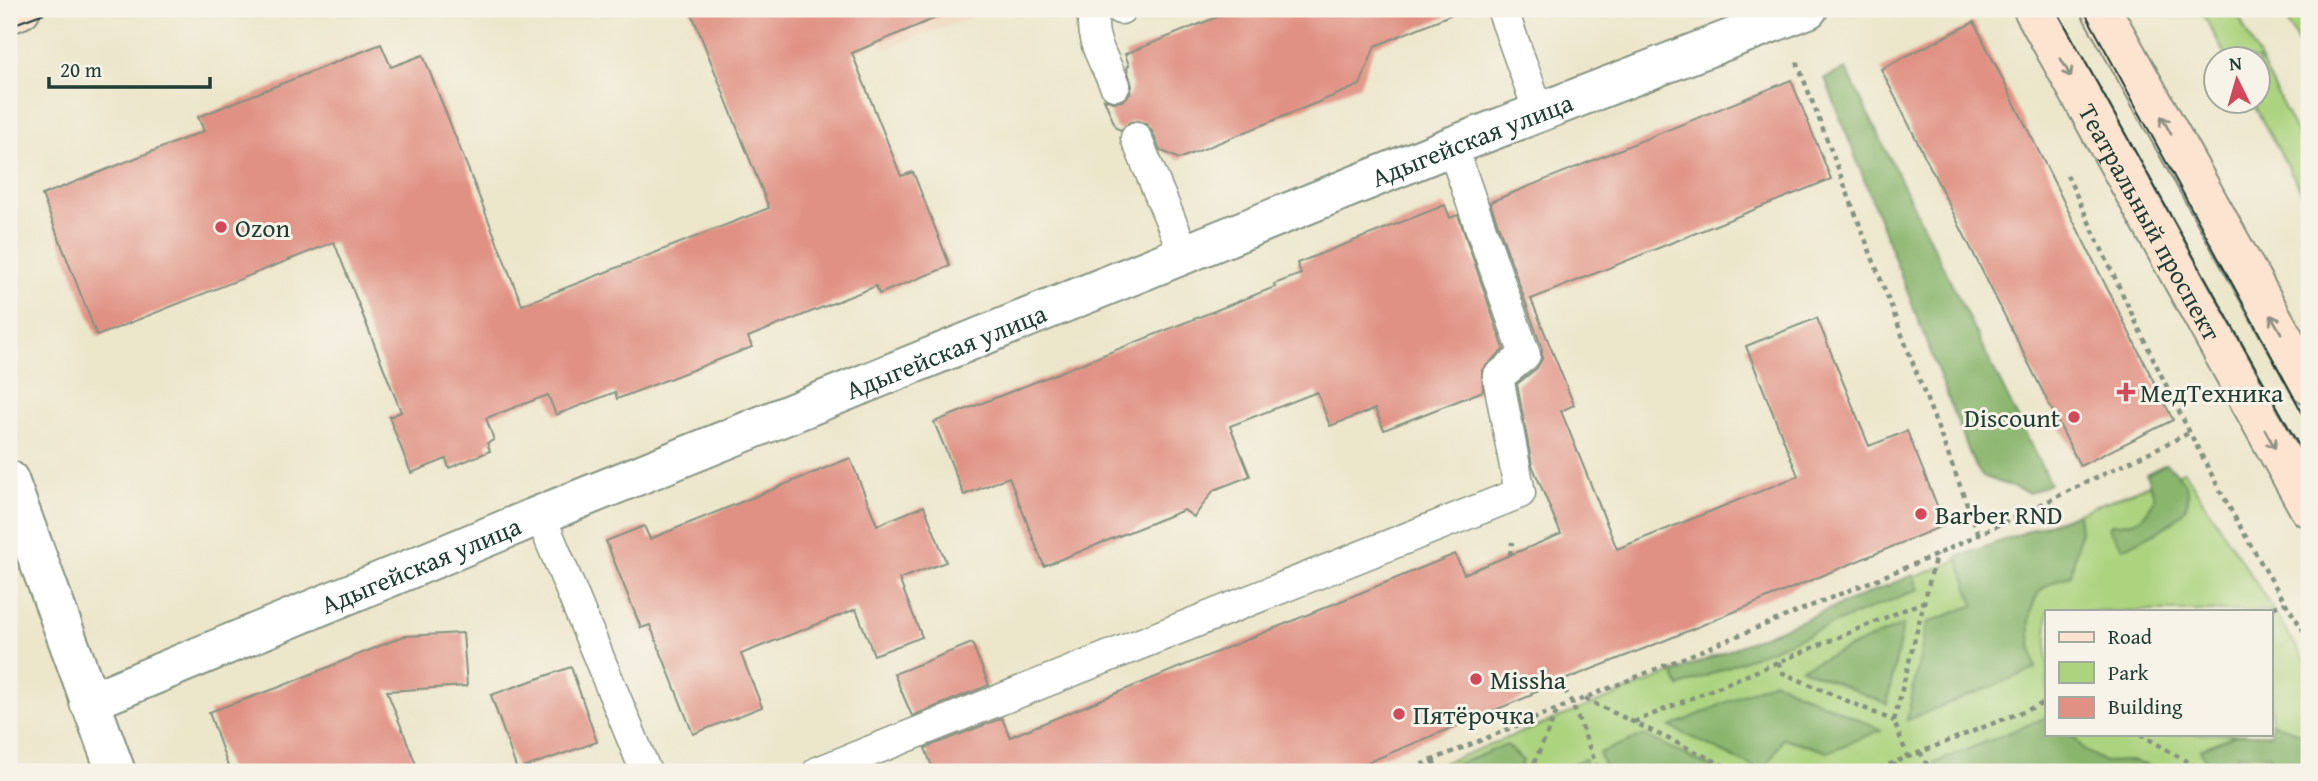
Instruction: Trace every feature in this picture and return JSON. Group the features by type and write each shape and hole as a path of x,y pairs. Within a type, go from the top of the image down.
{"main road":[{"path":"9,13 21,9"},
{"name":"Театральный проспект","path":"2032,9 2309,508"},
{"path":"2101,9 2309,384"}],"street":[{"name":"Адыгейская улица","path":"89,702 540,515 1452,146 1794,14"},
{"path":"9,480 116,772"}],"lane":[{"path":"1097,9 1092,23 1094,33 1115,85"},
{"path":"1502,9 1539,111"},
{"path":"1136,138 1185,255"},
{"path":"818,772 1520,494 1498,377 1525,355 1452,146"},
{"path":"540,515 646,772"}],"path":[{"path":"1794,14 1979,535"},
{"path":"2064,171 2189,433 2285,603 2309,639"},
{"path":"1403,772 1936,555 2189,433"},
{"path":"1908,758 1894,722 1936,555"},
{"path":"1634,722 1923,602"},
{"path":"2267,610 2285,603"},
{"path":"1777,662 1783,673 1894,722"},
{"path":"1560,681 1572,703 1599,772"},
{"path":"1585,698 1738,772"},
{"path":"1870,772 2045,703"},
{"path":"1531,772 1559,708"},
{"path":"2143,736 2193,765 2197,772"},
{"path":"1920,752 1931,772"},
{"path":"1433,760 1438,772"},
{"path":"1893,763 1897,772"}],"shaded area":[{"path":"869,9 993,9 885,49"}],"green space":[{"path":"2200,9 2235,9 2253,46 2221,46"},
{"path":"2281,9 2309,9 2309,64"},
{"path":"1846,69 2050,484 2029,493 1982,476 1973,462 1825,78"},
{"path":"2272,84 2309,158 2309,205 2260,116 2272,116"},
{"path":"2166,464 2182,479 2188,492 2186,505 2179,516 2167,526 2123,548 2109,528 2111,524 2133,522 2147,512 2155,498 2146,474"},
{"path":"2184,471 2309,666 2309,772 1421,772"},
{"path":"2078,513 2080,532 2071,575 2044,587 2031,612 2030,632 2036,669 1907,720 1927,623 1974,605 1957,557"},
{"path":"1913,575 1919,589 1679,687 1673,673"},
{"path":"1903,625 1887,704 1801,668"},
{"path":"1774,681 1881,730 1828,752 1783,738 1764,772 1670,727"},
{"path":"2045,718 2045,736 2074,736 2084,750 2105,762 2133,761 2166,772 1938,771 1934,763"},
{"path":"2272,723 2309,736 2309,764 2296,772 2277,772 2270,755 2238,754 2231,768 2210,772 2200,749 2232,736 2272,736"},
{"path":"1644,735 1721,772 1607,772 1599,753"},
{"path":"1507,745 1523,761 1519,772 1453,772 1451,766"},
{"path":"1584,759 1589,772 1550,772"}],"building":[{"path":"690,9 957,9 852,53 901,176 913,172 950,266 879,294 876,286 748,337 752,347 617,399 615,392 556,415 548,395 486,418 494,440 487,443 490,451 449,468 446,459 411,473 389,417 401,412 334,242 97,336 42,195 204,131 198,117 381,44 391,67 423,55 522,305 769,208"},
{"path":"1237,9 1462,10 1375,46 1360,85 1179,159 1160,150 1146,124 1130,122 1121,130 1116,128 1104,99 1122,101 1130,94 1132,86 1125,54"},
{"path":"1974,22 2173,420 2080,466 1881,69"},
{"path":"1791,80 1831,179 1531,299 1574,405 1561,411 1617,549 1798,476 1746,346 1817,318 1869,446 1907,431 1945,525 1344,772 928,772 933,769 925,748 1002,718 1010,737 1455,554 1464,574 1561,534 1532,465 1517,384 1537,368 1542,359 1542,349 1490,202"},
{"path":"1445,205 1450,218 1458,215 1504,349 1482,370 1483,391 1384,430 1375,409 1330,426 1317,392 1230,426 1250,476 1214,490 1194,517 1184,510 1044,566 1009,477 964,495 934,422 1275,287 1274,284 1301,274 1297,263"},
{"path":"850,458 877,525 924,506 946,562 899,579 922,637 874,655 856,609 741,654 762,707 693,734 650,625 641,628 606,541 644,526 650,539"},
{"path":"463,633 467,686 387,691 419,772 230,772 209,712 277,688 404,636"},
{"path":"972,643 989,685 912,716 894,674"},
{"path":"571,667 597,742 517,770 491,695"}],"tram line":[{"path":"9,26 55,9"},
{"path":"2056,9 2309,464"},
{"path":"2083,9 2309,425"}],"place":[{"name":"Ozon","path":"221,227"},
{"name":"МедТехника","path":"2126,392"},
{"name":"Discount","path":"2074,417"},
{"name":"Barber RND","path":"1921,514"},
{"name":"Missha","path":"1476,679"},
{"name":"Пятёрочка","path":"1399,714"}]}
